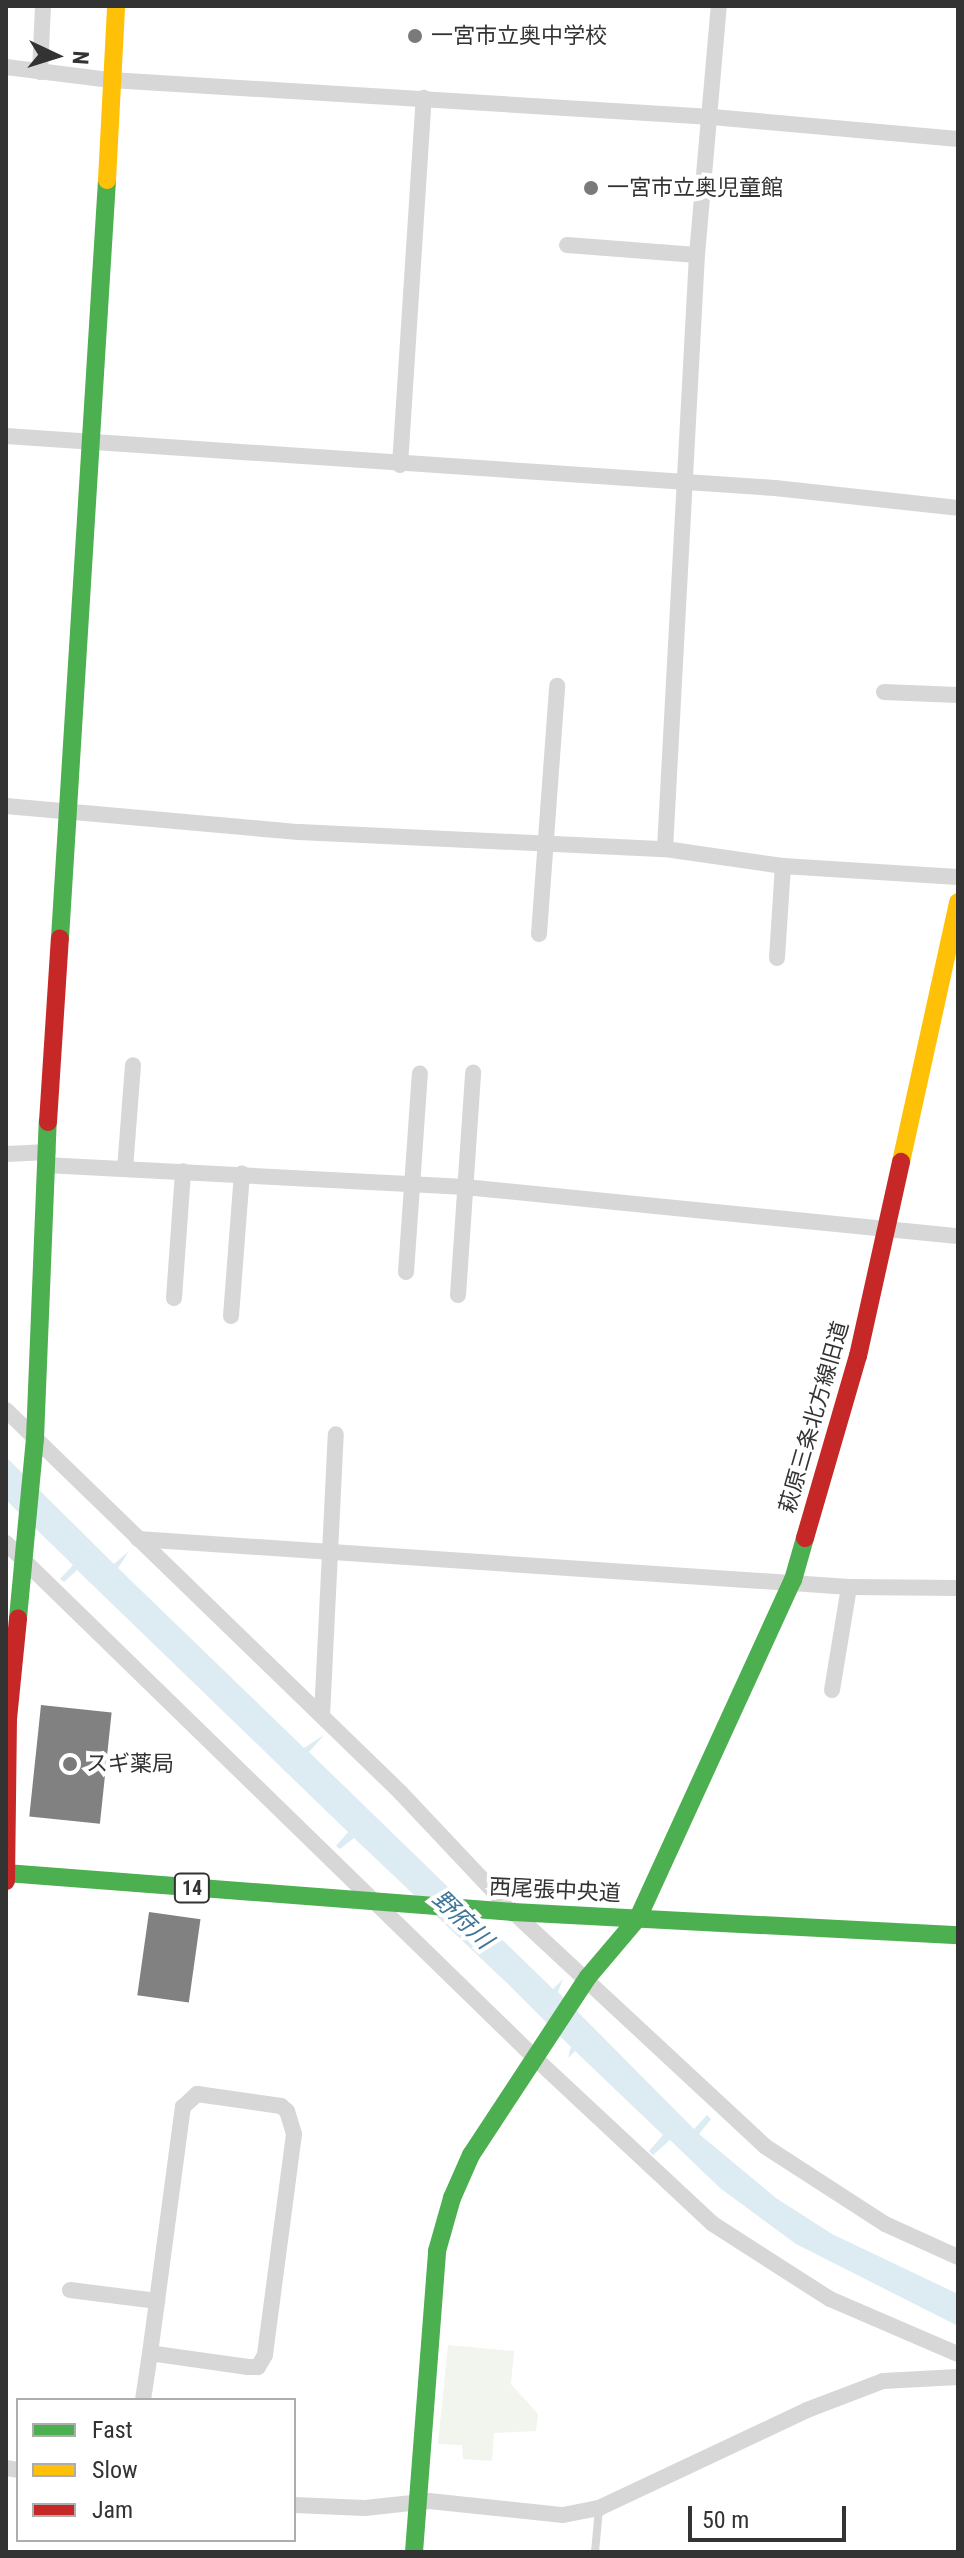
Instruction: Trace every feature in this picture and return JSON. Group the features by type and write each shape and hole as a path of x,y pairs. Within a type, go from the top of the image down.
{"street":[{"path":"40,72 43,6"},
{"path":"6,1876 8,1719 35,1444 46,1159 93,444 116,6"},
{"path":"665,849 697,255 712,117 719,6"},
{"path":"6,67 111,80 712,117 958,139"},
{"path":"400,465 424,98"},
{"path":"567,245 697,255"},
{"path":"6,436 686,484 958,508"},
{"path":"539,934 543,845 557,686"},
{"path":"884,692 958,695"},
{"path":"6,806 299,832 665,849 783,866 958,877"},
{"path":"777,958 783,866"},
{"name":"萩原三条北方線旧道","path":"414,2552 437,2251 452,2198 471,2155 586,1980 638,1918 793,1580 887,1232 958,902"},
{"path":"125,1169 133,1065"},
{"path":"406,1272 420,1073"},
{"path":"458,1295 473,1073"},
{"path":"6,1154 125,1169 465,1187 887,1232 958,1236"},
{"path":"174,1298 183,1171"},
{"path":"231,1316 242,1173"},
{"path":"6,1410 35,1444 322,1716 513,1912 766,2147 885,2224 958,2257"},
{"path":"322,1716 336,1434"},
{"path":"138,1539 793,1580 849,1587 958,1588"},
{"path":"6,1543 713,2224 769,2264 842,2305 958,2354"},
{"path":"832,1690 849,1587"},
{"name":"西尾張中央道","path":"6,1876 513,1912 958,1935"},
{"path":"143,2398 187,2099 197,2094 281,2106 294,2134 265,2355 258,2367 248,2367 150,2353"},
{"path":"70,2290 157,2301"},
{"path":"296,2505 365,2508 418,2504 563,2515 599,2508 807,2410 883,2381 958,2377"}],"lane":[{"path":"595,2552 599,2508"}],"shaded area":[{"path":"448,2345 514,2351 511,2384 538,2414 536,2431 494,2433 492,2461 463,2459 462,2445 438,2444"}],"water":[{"name":"野府川","path":"6,1457 114,1564 129,1551 118,1568 304,1748 324,1735 309,1752 553,1989 563,1979 558,1992 694,2129 707,2115 711,2119 699,2134 776,2198 832,2234 958,2294 958,2326 796,2244 720,2188 670,2140 653,2155 649,2151 663,2135 575,2051 568,2058 571,2047 508,1984 354,1838 340,1849 336,1846 348,1832 77,1570 64,1582 60,1579 73,1565 6,1500"}],"building":[{"name":"スギ薬局","path":"41,1705 112,1712 100,1824 29,1816"},
{"path":"149,1912 200,1919 189,2002 137,1995"}],"traffic: fast":[{"path":"60,938 107,180"},
{"path":"18,1618 35,1439 48,1122"},
{"path":"414,2552 437,2251 452,2198 471,2155 588,1977 638,1918 793,1580 805,1538"},
{"path":"6,1873 513,1912 958,1935"}],"traffic: slow":[{"path":"107,180 116,6"},
{"path":"901,1162 958,902"}],"traffic: jam":[{"path":"48,1122 60,938"},
{"path":"805,1538 858,1356 901,1162"},
{"path":"6,1881 8,1719 18,1618"}],"place":[{"name":"一宮市立奥中学校","path":"415,36"},
{"name":"一宮市立奥児童館","path":"591,188"},
{"name":"スギ薬局","path":"70,1764"}]}
